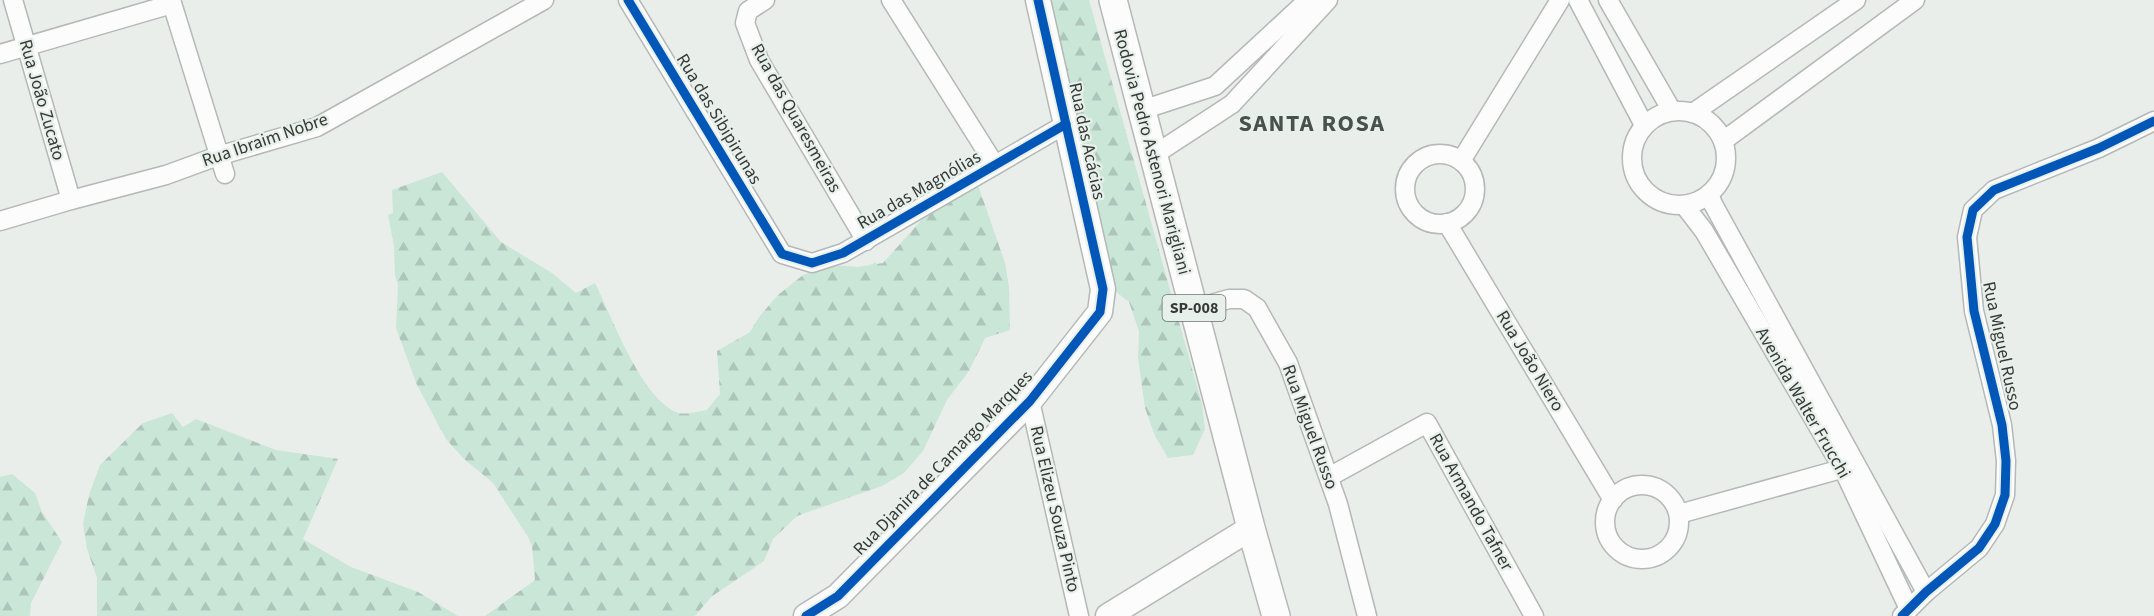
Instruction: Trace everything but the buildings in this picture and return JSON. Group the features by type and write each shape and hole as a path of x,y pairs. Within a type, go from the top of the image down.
{"main road":[{"name":"Rodovia Pedro Astenori Marigliani","path":"1113,0 1276,616"}],"street":[{"name":"Rua João Zucato","path":"13,0 71,200"},
{"name":"Rua Ibraim Nobre","path":"0,221 166,175 218,156 317,127 544,0"},
{"name":"Rua das Sibipirunas","path":"628,0 782,254"},
{"name":"Rua das Quaresmeiras","path":"765,0 748,11 745,23 759,60 866,241"},
{"path":"891,0 995,165"},
{"name":"Rua das Acácias","path":"1038,0 1103,289"},
{"path":"1142,110 1215,86 1308,0"},
{"path":"1154,154 1232,104 1329,0"},
{"path":"1461,161 1560,0"},
{"path":"1578,0 1644,125"},
{"path":"1608,0 1672,111"},
{"path":"1693,113 1856,0"},
{"path":"1723,141 1916,0"},
{"path":"0,54 171,2 225,174"},
{"path":"1215,86 1232,104"},
{"path":"1672,111 1693,113 1703,117 1715,128 1723,141 1726,155 1725,169 1719,183 1697,202 1684,205 1671,205 1658,201 1638,184 1634,174 1632,151 1636,137 1644,125 1672,111"},
{"name":"Rua Miguel Russo","path":"1906,612 1926,592 1980,548 1995,524 2005,495 2006,461 2002,425 1974,311 1967,237 1973,210 1994,190 2099,148 2154,121"},
{"name":"Rua das Magnólias","path":"782,254 812,263 843,253 1066,124"},
{"path":"1439,154 1461,161 1472,175 1475,184 1472,203 1458,219 1447,223 1424,220 1408,204 1405,193 1410,171 1428,156 1439,154"},
{"name":"Avenida Walter Frucchi","path":"1709,194 1850,467 1906,612"},
{"name":"Avenida Walter Frucchi","path":"1684,205 1704,231 1926,592"},
{"name":"Rua João Niero","path":"1447,223 1613,500"},
{"name":"Rua Djanira de Camargo Marques","path":"806,616 838,596 1030,401 1101,312 1103,289"},
{"name":"Rua Miguel Russo","path":"1194,309 1229,299 1244,299 1257,308 1288,363 1338,504 1367,616"},
{"name":"Rua Elizeu Souza Pinto","path":"1030,401 1080,616"},
{"name":"Rua Armando Tafner","path":"1329,477 1427,423 1534,616"},
{"path":"1678,514 1850,467"},
{"path":"1645,485 1666,494 1674,503 1679,526 1676,538 1668,549 1657,556 1645,559 1632,558 1621,552 1606,532 1605,519 1613,500 1628,488 1645,485"},
{"path":"1108,616 1251,528"}],"green space":[{"path":"1038,0 1089,0 1202,404 1205,429 1193,455 1168,458 1155,436 1145,408 1138,358 1139,331 1129,302 1106,284"},
{"path":"442,172 501,242 552,273 576,293 595,283 619,336 641,376 665,405 679,413 707,410 720,394 717,351 750,332 759,317 778,295 803,275 831,265 858,267 876,262 876,264 883,263 925,216 977,182 1005,263 1009,287 1010,330 985,338 969,371 947,400 923,451 904,473 882,486 797,516 773,539 764,561 711,597 695,616 485,616 535,580 532,546 493,483 464,459 446,439 417,385 396,328 398,285 388,215 393,213 392,190"},
{"path":"172,413 183,427 196,419 276,450 338,459 303,539 351,567 418,592 458,616 97,616 97,578 87,549 83,524 89,495 100,465 143,423"},
{"path":"12,474 35,493 42,512 62,542 31,603 30,616 0,616 0,477"}],"cycle path":[{"path":"628,0 782,254 812,263 843,253 1066,124"},
{"path":"806,616 838,596 1030,401 1100,312 1103,289 1038,0"},
{"path":"1902,616 1926,592 1979,548 1995,524 2005,495 2006,461 2002,425 1974,311 1967,237 1973,210 1994,190 2099,148 2154,121"}],"district":[{"name":"SANTA ROSA","path":"1312,123"}]}
